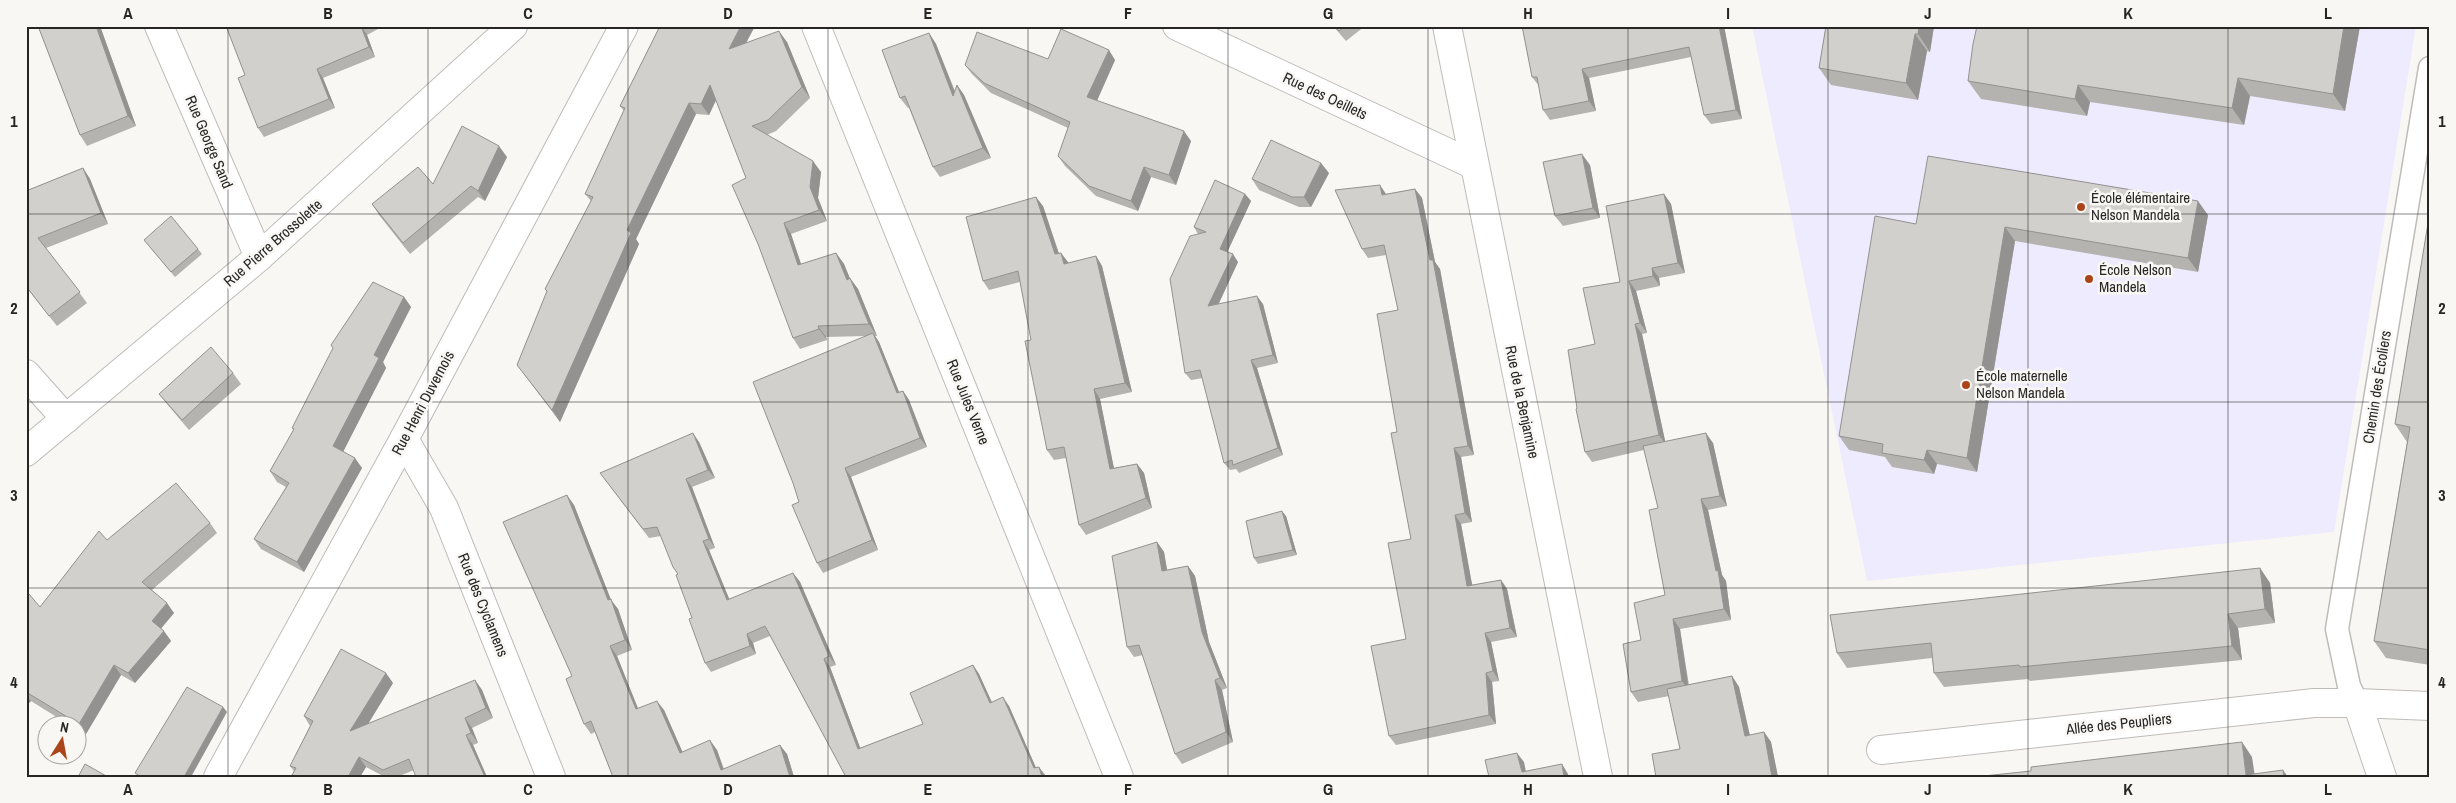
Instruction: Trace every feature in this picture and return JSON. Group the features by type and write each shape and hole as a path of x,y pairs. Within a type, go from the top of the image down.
{"street":[{"name":"Rue George Sand","path":"159,26 258,257"},
{"name":"Rue Pierre Brossolette","path":"26,452 258,257 512,26"},
{"name":"Rue Jules Verne","path":"816,26 1120,777"},
{"name":"Rue des Oeillets","path":"1177,26 1474,165"},
{"name":"Rue de la Benjamine","path":"1447,26 1598,777"},
{"name":"Rue Henri Duvernois","path":"218,777 404,439 617,32"},
{"path":"26,374 66,419"},
{"name":"Rue des Cyclamens","path":"404,439 444,508 551,777"},
{"name":"Allée des Peupliers","path":"1881,750 2314,703 2430,706"},
{"path":"2357,704 2382,777"}],"lane":[{"name":"Chemin des Écoliers","path":"2357,704 2349,686 2337,629 2430,68"}],"shaded area":[{"name":"École Nelson Mandela","path":"1752,26 2416,26 2334,532 1867,581"}],"building":[{"path":"38,26 96,26 128,116 80,135"},
{"path":"226,26 361,26 369,47 317,69 329,99 258,128 238,78 245,75"},
{"path":"660,26 741,26 729,49 779,31 802,87 768,120 752,126 813,161 810,187 819,210 784,223 798,265 836,253 847,280 850,278 869,324 818,326 819,329 793,338 758,244 732,185 746,178 710,85 701,104 689,103 627,230 631,233 552,410 517,365 547,291 545,289 593,197 585,194 625,108 620,106"},
{"path":"1335,26 1345,26 1339,31"},
{"path":"1522,26 1719,26 1736,110 1704,115 1689,47 1582,69 1589,101 1543,110 1537,77 1532,77"},
{"path":"1826,26 1919,26 1918,34 1915,34 1906,83 1819,68"},
{"path":"1977,26 2344,26 2333,94 2238,78 2232,108 2078,85 2075,99 1968,81"},
{"path":"1061,29 1109,50 1087,97 1184,131 1169,175 1144,167 1131,201 1089,186 1058,156 1070,122 984,83 965,65 977,32 1048,59"},
{"path":"929,33 953,96 957,85 983,148 933,167 905,96 900,98 882,50"},
{"path":"462,126 499,146 478,191 471,186 403,243 372,204 418,167 433,184"},
{"path":"1271,140 1321,163 1304,197 1292,197 1252,179"},
{"path":"1582,154 1593,208 1555,216 1543,162"},
{"path":"1928,156 2198,201 2188,258 2005,227 1967,458 1927,450 1924,460 1882,453 1883,444 1839,436 1875,216 1916,224"},
{"path":"83,168 101,213 38,238 80,292 49,316 26,286 26,191"},
{"path":"1215,180 1245,194 1220,249 1233,254 1208,306 1257,296 1273,355 1251,360 1278,448 1233,465 1232,460 1224,463 1200,370 1185,373 1170,279 1190,236 1206,232 1194,227"},
{"path":"1380,185 1382,195 1415,189 1430,260 1433,260 1468,446 1454,448 1465,513 1455,515 1467,586 1501,580 1510,628 1485,633 1493,671 1486,673 1489,715 1389,736 1371,646 1406,639 1388,543 1411,539 1391,433 1397,432 1377,314 1398,310 1384,245 1362,249 1335,190"},
{"path":"1664,194 1678,263 1652,268 1653,276 1629,281 1640,323 1635,324 1659,435 1585,452 1576,409 1568,350 1595,344 1583,288 1620,282 1606,206"},
{"path":"1036,197 1055,254 1061,253 1064,264 1096,256 1125,383 1094,389 1110,469 1137,464 1146,498 1079,525 1064,447 1047,450 1025,341 1031,340 1018,271 983,281 966,217"},
{"path":"2430,211 2430,650 2374,641 2410,427 2395,424"},
{"path":"171,216 198,249 171,272 144,240"},
{"path":"373,282 404,297 374,355 379,358 333,446 355,458 297,562 254,539 289,483 270,471 294,429 292,428 333,348 331,345"},
{"path":"873,333 897,393 903,391 920,438 845,468 872,540 817,563 792,505 799,502 793,483 753,382"},
{"path":"211,347 233,373 182,420 159,394"},
{"path":"693,433 708,470 686,479 709,539 703,541 727,600 793,573 829,656 824,659 858,749 923,724 910,693 973,665 990,703 1003,697 1034,768 1039,767 1042,777 846,777 765,626 747,634 750,646 705,663 689,619 692,618 676,575 678,574 673,567 657,527 643,529 600,473"},
{"path":"1706,433 1720,496 1701,499 1716,571 1718,570 1724,609 1673,619 1682,681 1631,692 1623,644 1641,640 1634,603 1665,595 1649,510 1658,508 1643,446"},
{"path":"176,483 210,523 142,582 167,603 152,621 164,631 128,673 114,665 84,716 66,716 26,692 26,596 29,594 40,607 99,531 107,540"},
{"path":"567,495 608,600 611,599 625,640 610,646 636,709 657,701 680,753 710,740 721,770 780,745 790,777 613,777 591,721 584,724 566,679 572,676 503,522"},
{"path":"1282,511 1293,550 1254,558 1246,521"},
{"path":"1157,542 1162,571 1188,566 1202,632 1220,678 1215,680 1226,732 1175,754 1139,645 1127,647 1112,556"},
{"path":"2260,568 2265,609 2228,614 2232,646 2020,667 2019,665 1934,673 1931,643 1837,653 1830,615"},
{"path":"341,649 386,673 350,731 475,680 486,708 465,718 471,733 466,735 485,777 416,777 409,759 383,770 359,757 348,777 291,777 296,768 290,766 313,721 304,716"},
{"path":"1732,676 1745,736 1764,732 1772,777 1656,777 1652,754 1680,749 1667,689"},
{"path":"187,687 223,707 184,777 141,777 135,773"},
{"path":"2242,742 2246,775 2283,770 2284,777 1974,777 2031,771 2031,767"},
{"path":"1517,753 1522,772 1562,764 1564,777 1489,777 1485,760"},
{"path":"84,766 88,766 108,777 78,777"}],"place":[{"name":"École élémentaire Nelson Mandela","path":"2081,207"},
{"name":"École Nelson Mandela","path":"2089,279"},
{"name":"École maternelle Nelson Mandela","path":"1966,385"}]}
